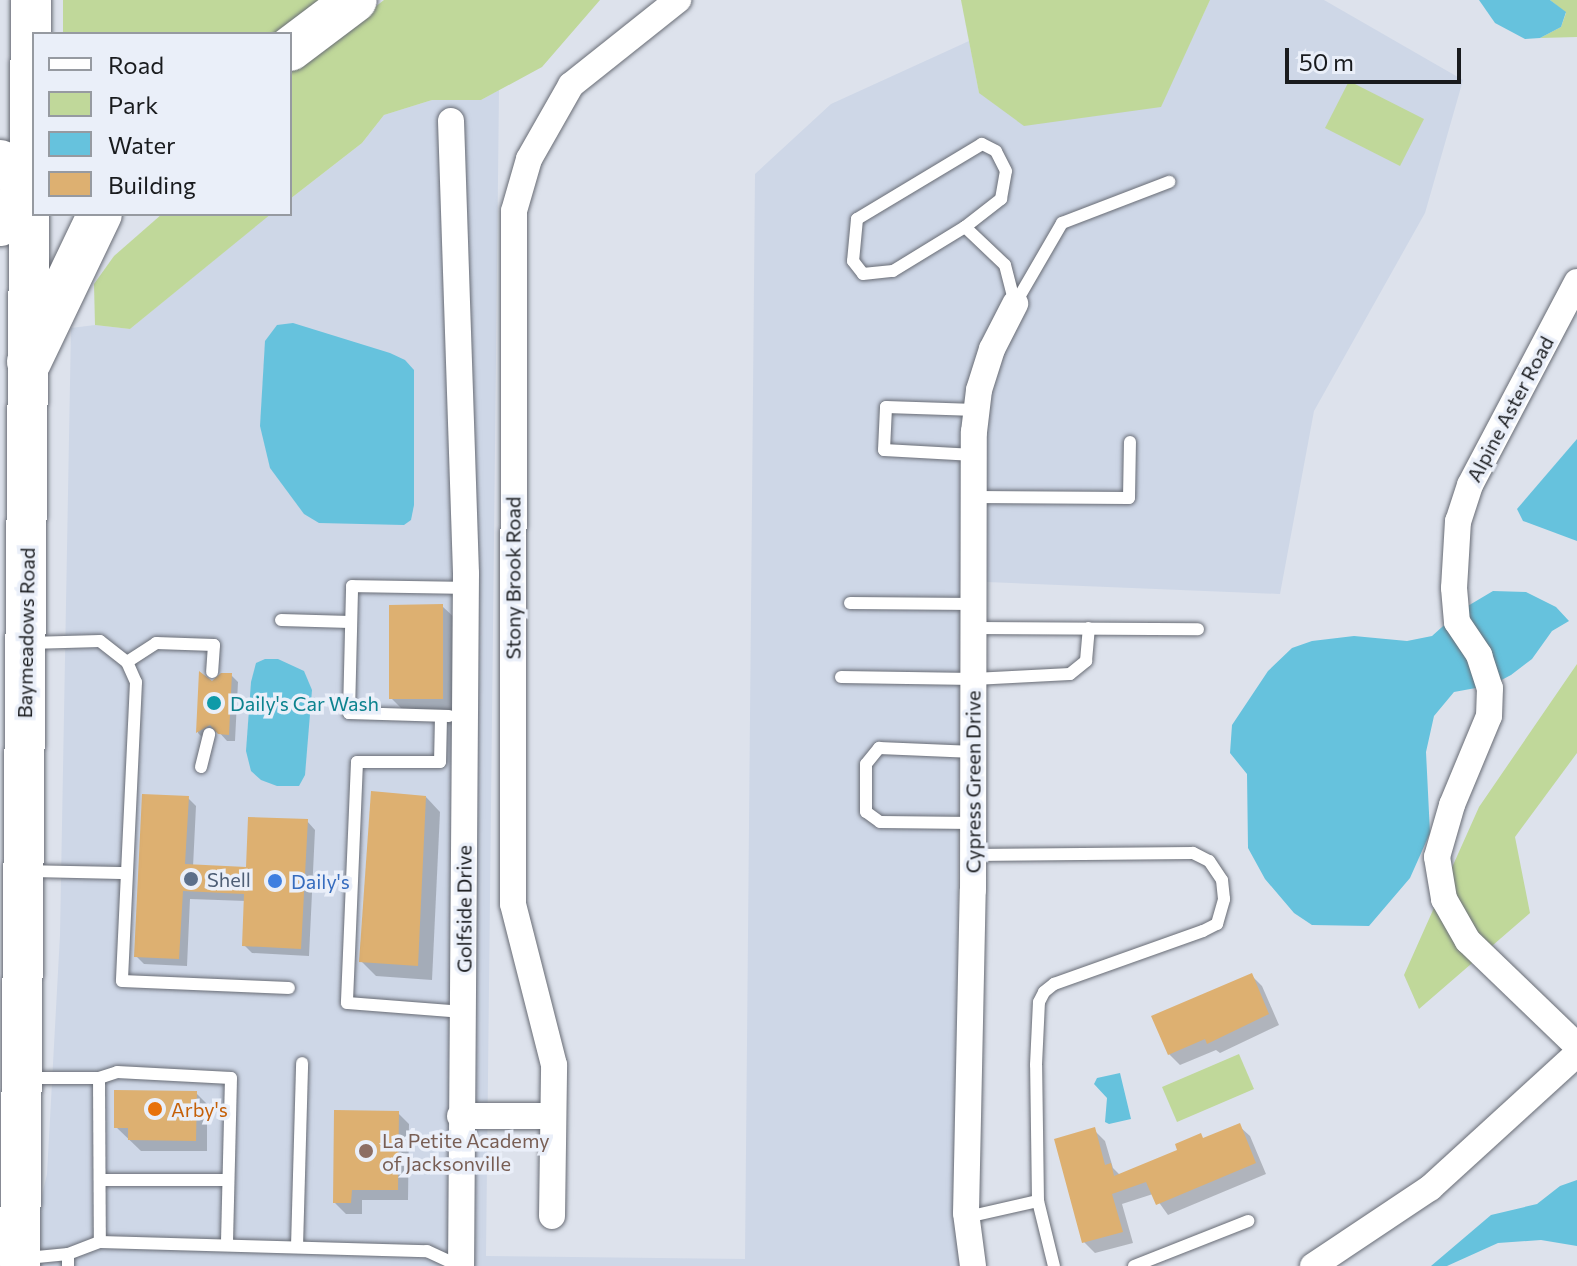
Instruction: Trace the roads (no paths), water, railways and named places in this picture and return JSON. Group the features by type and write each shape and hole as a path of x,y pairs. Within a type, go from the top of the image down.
{"highway":[{"path":"292,47 355,0"},
{"path":"0,224 21,179"},
{"path":"29,362 99,216"}],"main road":[{"name":"Baymeadows Road","path":"13,1261 22,1078 29,362 21,179 31,0"}],"street":[{"name":"Stony Brook Road","path":"552,1216 554,1065 513,904 514,211 529,159 571,85 678,0"},
{"name":"Golfside Drive","path":"451,121 466,551 466,588 452,717 464,1012 460,1266"},
{"name":"Alpine Aster Road","path":"1577,282 1470,485 1458,521 1454,588 1457,622 1479,655 1490,688 1489,716 1452,805 1437,857 1444,899 1468,941 1577,1046"},
{"name":"Cypress Green Drive","path":"973,1266 967,1217 974,752 974,455 976,410 992,349 1015,304"},
{"path":"1313,1266 1430,1188 1577,1054"},
{"path":"460,1116 553,1116"}],"lane":[{"path":"982,144 996,151 1006,171 1001,199 965,227 893,271 863,274 853,261 857,219 982,144"},
{"path":"1015,304 1062,223 1169,182"},
{"path":"965,227 1005,265 1015,304"},
{"path":"974,455 884,450 886,407 976,410"},
{"path":"974,497 1129,498 1130,442"},
{"path":"452,717 349,713 352,586 466,588"},
{"path":"850,603 1089,628 1198,629"},
{"path":"281,620 350,622"},
{"path":"841,677 974,679 1070,674 1086,661 1089,628"},
{"path":"26,643 100,641 127,662 136,682 122,981 289,988"},
{"path":"127,662 156,643 214,645 212,672"},
{"path":"201,767 209,734"},
{"path":"973,823 880,822 866,812 866,764 879,748 974,752"},
{"path":"452,762 357,762 347,1003 464,1012"},
{"path":"973,855 1193,853 1209,861 1222,880 1223,913 1217,924 1054,984 1044,992 1039,1002 1036,1065 1038,1201 1054,1266"},
{"path":"24,871 126,873"},
{"path":"297,1247 302,1063"},
{"path":"22,1078 99,1078 117,1072 231,1078 227,1245"},
{"path":"99,1078 97,1164 102,1180 100,1242"},
{"path":"102,1180 228,1180"},
{"path":"967,1217 1038,1201"},
{"path":"1134,1266 1248,1221"},
{"path":"13,1261 68,1260 100,1242 427,1251 460,1266"}],"water":[{"path":"1479,0 1550,0 1566,12 1561,27 1540,38 1525,39 1495,23"},
{"path":"293,323 390,353 405,360 414,370 414,505 411,520 404,525 319,523 304,514 270,468 260,426 265,341 277,325"},
{"path":"1577,439 1577,541 1523,521 1517,509"},
{"path":"1493,591 1526,592 1556,607 1569,621 1552,631 1532,659 1511,675 1492,685 1454,692 1434,716 1426,752 1430,833 1410,878 1369,926 1312,925 1294,913 1265,879 1248,848 1247,774 1230,753 1232,725 1268,671 1292,648 1312,641 1354,636 1407,641 1432,636 1461,610"},
{"path":"278,659 304,671 312,690 305,775 299,786 277,786 261,780 251,771 246,751 251,682 256,663"},
{"path":"1120,1073 1131,1119 1109,1124 1105,1122 1107,1098 1094,1084 1097,1078"},
{"path":"1577,1180 1577,1246 1541,1240 1498,1243 1447,1266 1431,1266 1491,1215 1537,1204 1560,1186"}],"place":[{"name":"Daily's Car Wash","path":"214,703"},
{"name":"Shell","path":"191,879"},
{"name":"Daily's","path":"275,881"},
{"name":"Arby's","path":"155,1109"},
{"name":"La Petite Academy of Jacksonville","path":"366,1151"}]}
